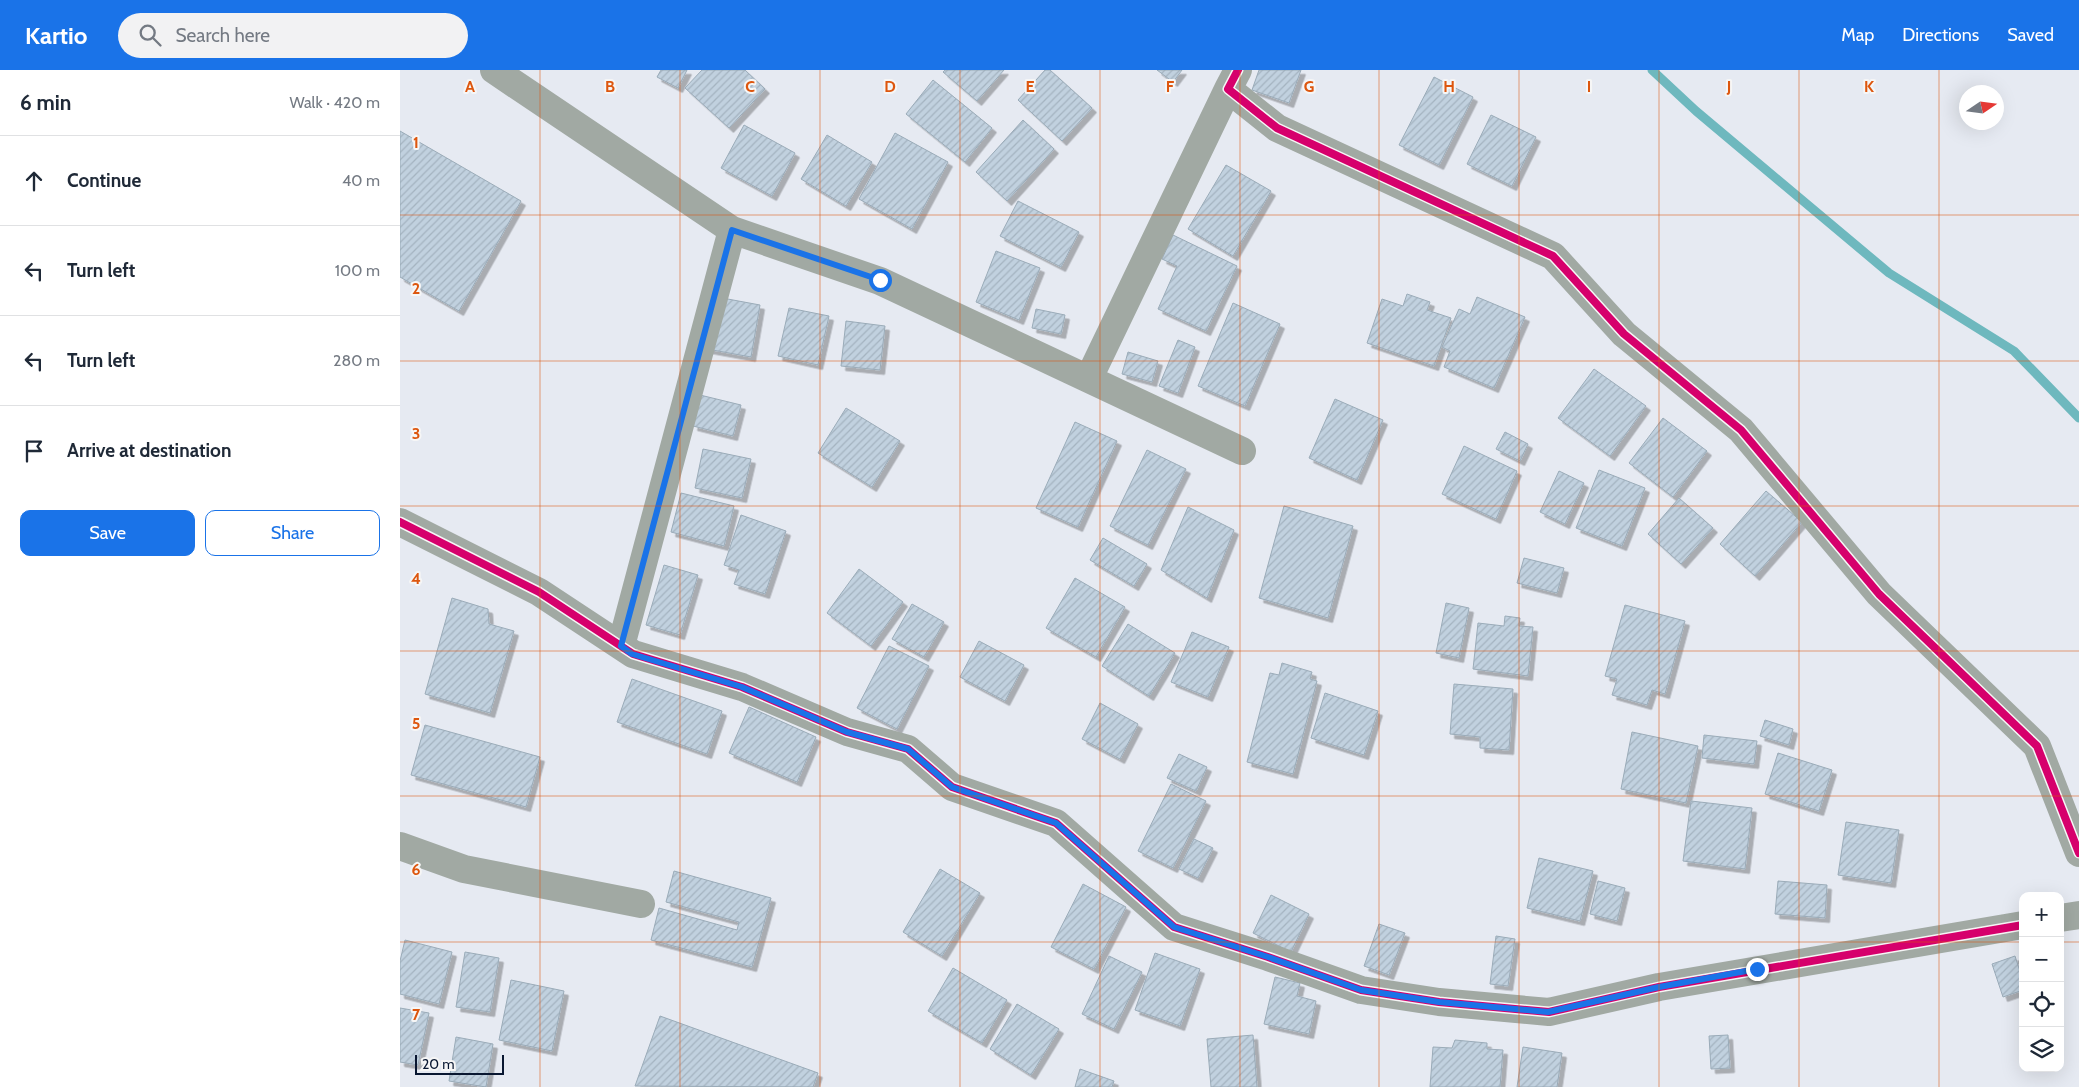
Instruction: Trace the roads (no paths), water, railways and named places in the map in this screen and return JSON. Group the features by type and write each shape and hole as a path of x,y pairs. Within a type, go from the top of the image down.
{"street":[{"path":"494,70 732,230 880,280 1242,451"},
{"path":"1089,378 1233,80 1277,128 1553,256 1624,334 1741,430 1879,594 2037,746 2079,852"},
{"path":"621,646 732,230"},
{"path":"400,522 539,592 632,654 742,687 847,732 908,749 952,787 1056,823 1174,927 1268,957 1361,990 1439,1002 1548,1012 1659,987 2019,926"},
{"path":"400,846 464,869 641,904"},
{"path":"2064,917 2079,915"}],"waterway":[{"path":"1652,70 1696,111 1889,273 2014,351 2079,418"}]}
